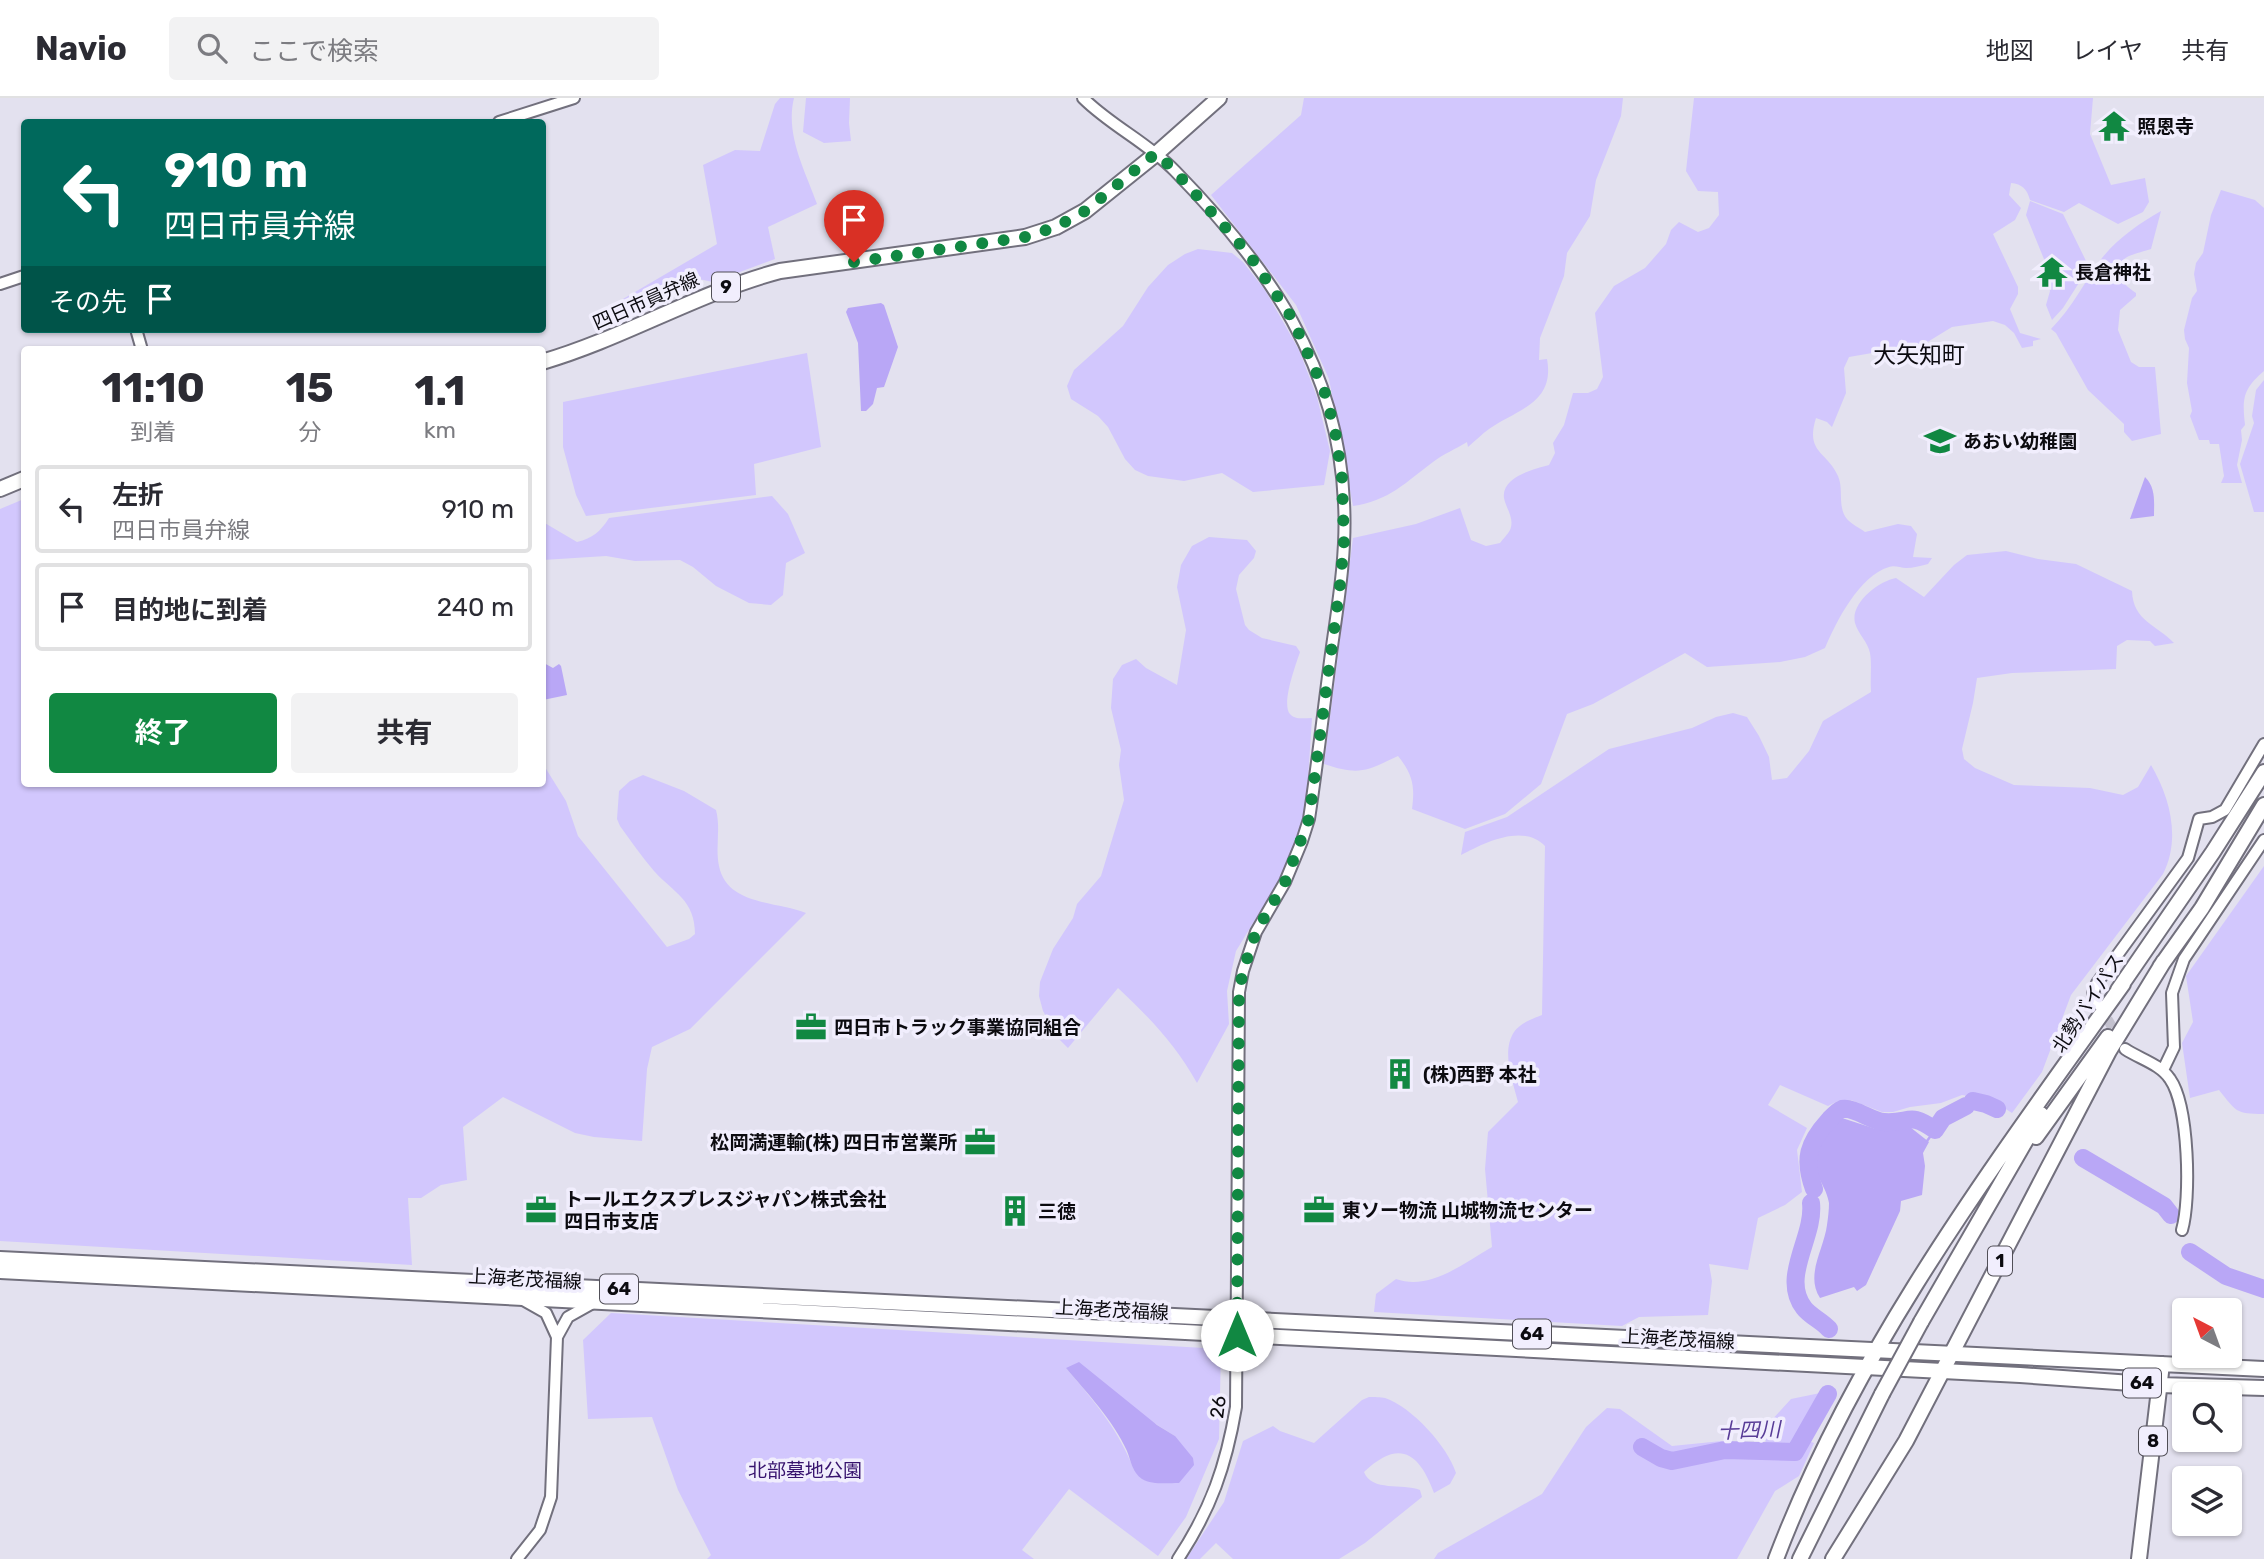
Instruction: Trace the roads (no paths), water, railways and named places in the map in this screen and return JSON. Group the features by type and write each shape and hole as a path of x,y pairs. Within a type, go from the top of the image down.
{"main road":[{"name":"四日市員弁線","path":"546,361 583,350 713,292 780,271 1025,237 1056,227 1085,211 1219,98"},
{"path":"0,489 21,480"},
{"name":"北勢バイパス","path":"1800,1559 1921,1322 2051,1097 2264,772"},
{"name":"北勢バイパス","path":"1955,1261 2035,1139 2202,908 2264,805"},
{"path":"2202,908 2264,816"},
{"name":"1","path":"1833,1559 1906,1441 2092,1083 2164,961"},
{"name":"1","path":"1776,1559 1814,1470 1865,1369 1922,1274 2123,984"},
{"name":"上海老茂福線","path":"0,1259 1237,1328 1865,1369 2264,1388"},
{"name":"上海老茂福線","path":"0,1271 596,1302 1237,1328 1877,1349 2264,1369"},
{"name":"8","path":"2138,1559 2162,1364"}],"street":[{"path":"508,119 574,98"},
{"name":"26","path":"1083,98 1099,113 1156,153 1174,170 1248,253 1292,318 1306,346 1329,407 1340,455 1345,504 1340,585 1309,819 1285,882 1256,932 1239,992 1236,1407 1229,1447 1209,1506 1178,1559"},
{"path":"0,284 21,277"},
{"path":"2099,1004 2093,993 2096,983 2183,866 2199,819 2212,817 2225,810 2264,744"},
{"path":"2163,1070 2174,1046 2171,1006 2175,977 2183,959 2264,840"},
{"path":"2125,1049 2163,1070 2172,1080 2181,1107 2188,1178 2186,1214 2182,1230"},
{"path":"517,1297 546,1313 557,1337"},
{"path":"517,1559 540,1530 551,1497 557,1337 568,1317 596,1302"}],"waterway":[{"name":"十四川","path":"1973,1101 1997,1109"},
{"name":"十四川","path":"1814,1189 1808,1160 1812,1144 1822,1128 1840,1110 1852,1110 1884,1122 1919,1121 1935,1130 1943,1118 1966,1106"},
{"path":"1927,1141 1935,1130"},
{"name":"十四川","path":"2083,1158 2164,1206 2171,1215"},
{"name":"十四川","path":"1811,1203 1811,1216 1796,1283 1804,1308 1829,1329"},
{"name":"十四川","path":"2190,1252 2226,1276 2264,1289"},
{"name":"十四川","path":"1642,1447 1672,1461 1725,1450 1795,1452 1828,1394"}],"tunnel":[{"path":"2100,1006 2120,1041"}],"place":[{"name":"照恩寺","path":"2114,126"},
{"name":"長倉神社","path":"2052,272"},
{"name":"あおい幼稚園","path":"1940,441"},
{"name":"四日市トラック事業協同組合","path":"811,1027"},
{"name":"(株)西野 本社","path":"1400,1074"},
{"name":"松岡満運輸(株) 四日市営業所","path":"980,1142"},
{"name":"トールエクスプレスジャパン株式会社 四日市支店","path":"541,1210"},
{"name":"東ソー物流 山城物流センター","path":"1319,1210"},
{"name":"三徳","path":"1015,1211"}],"district":[{"name":"大矢知町","path":"1919,355"}],"park label":[{"name":"北部墓地公園","path":"805,1470"}]}
